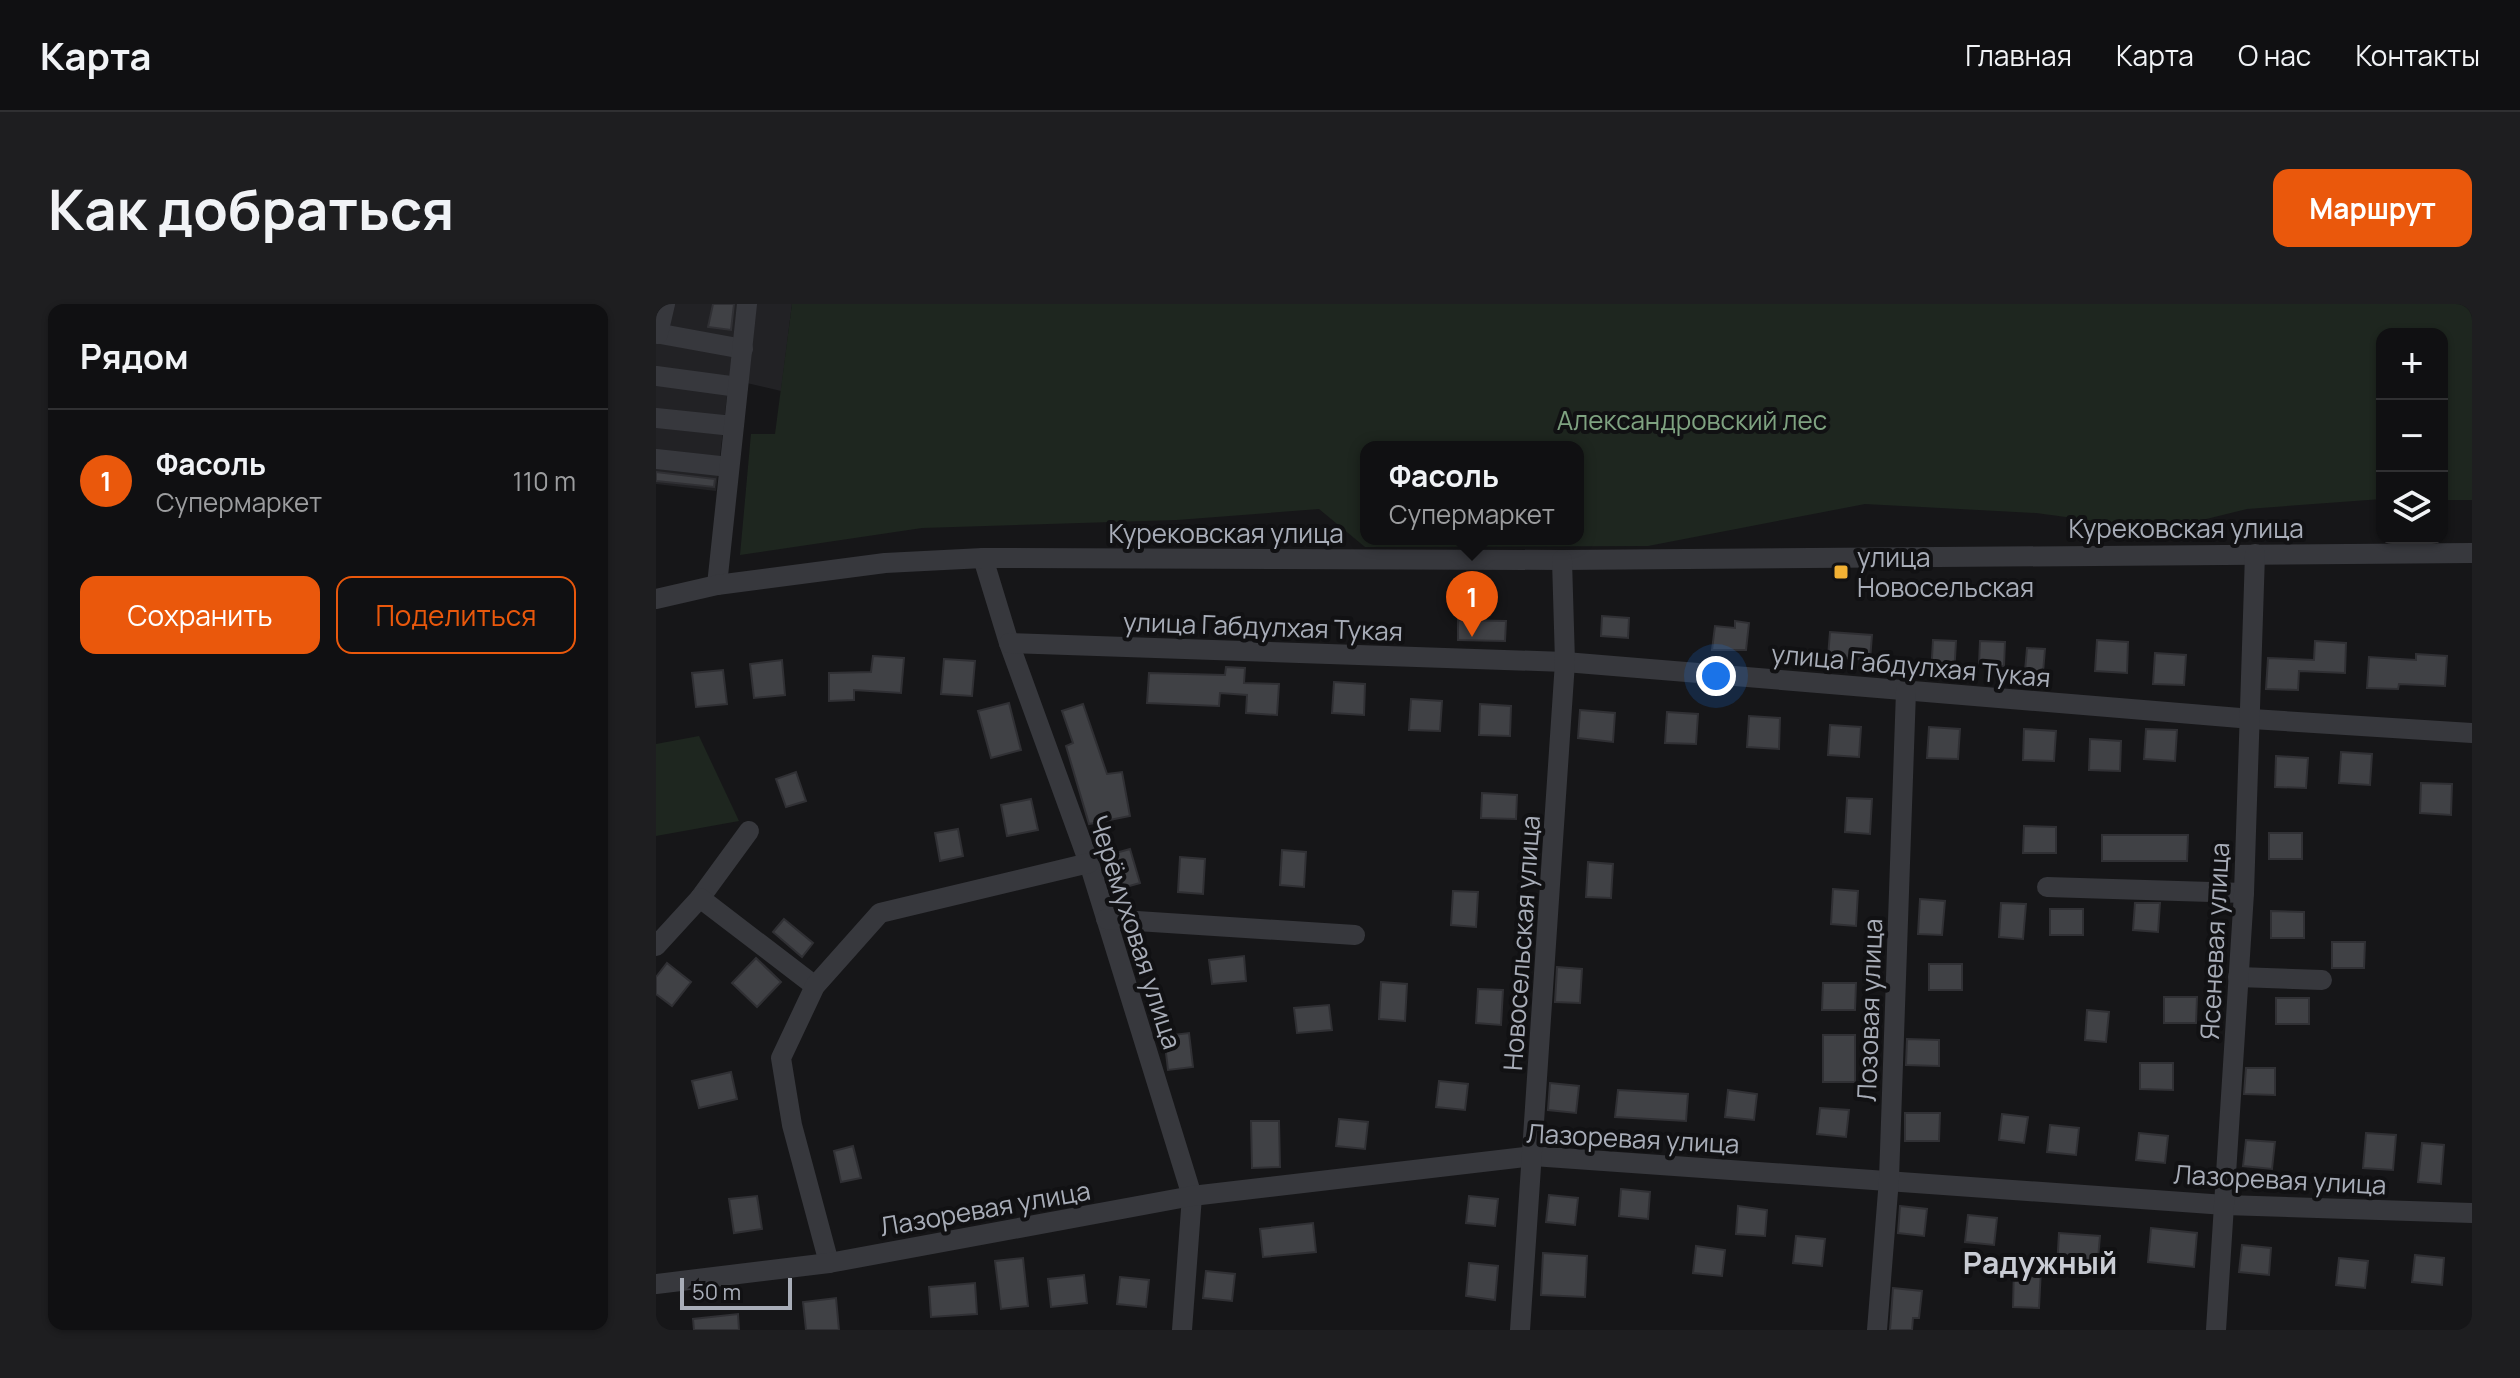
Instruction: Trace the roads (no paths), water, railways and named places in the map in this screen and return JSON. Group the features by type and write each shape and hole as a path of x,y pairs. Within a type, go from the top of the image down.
{"street":[{"path":"665,304 657,333 743,349"},
{"path":"717,585 747,304"},
{"path":"656,376 738,387"},
{"path":"656,418 733,426"},
{"path":"656,459 729,467"},
{"name":"Курековская улица","path":"656,599 717,585 885,563 983,558 1562,560 2472,553"},
{"name":"Ясеневая улица","path":"2216,1330 2244,893 2255,554"},
{"name":"Черёмуховая улица","path":"983,558 1009,643 1089,863 1192,1196 1182,1330"},
{"name":"Новосельская улица","path":"1520,1330 1565,662 1562,560"},
{"name":"улица Габдулхая Тукая","path":"1009,643 1565,662 2252,719 2472,733"},
{"name":"Лозовая улица","path":"1877,1330 1889,1179 1906,691"},
{"path":"656,946 700,898 749,831"},
{"path":"829,1263 792,1125 781,1058 815,986 880,913 1089,863"},
{"path":"2047,887 2244,893"},
{"path":"700,898 815,986"},
{"path":"1106,919 1355,935"},
{"path":"2238,977 2322,980"},
{"name":"Лазоревая улица","path":"656,1284 829,1263 1192,1196 1533,1156 2225,1205 2472,1213"}],"place":[{"name":"улица Новосельская","path":"1841,572"},
{"name":"Фасоль","path":"1472,637"}],"district":[{"name":"Радужный","path":"2040,1262"}],"park label":[{"name":"Александровский лес","path":"1692,420"}]}
